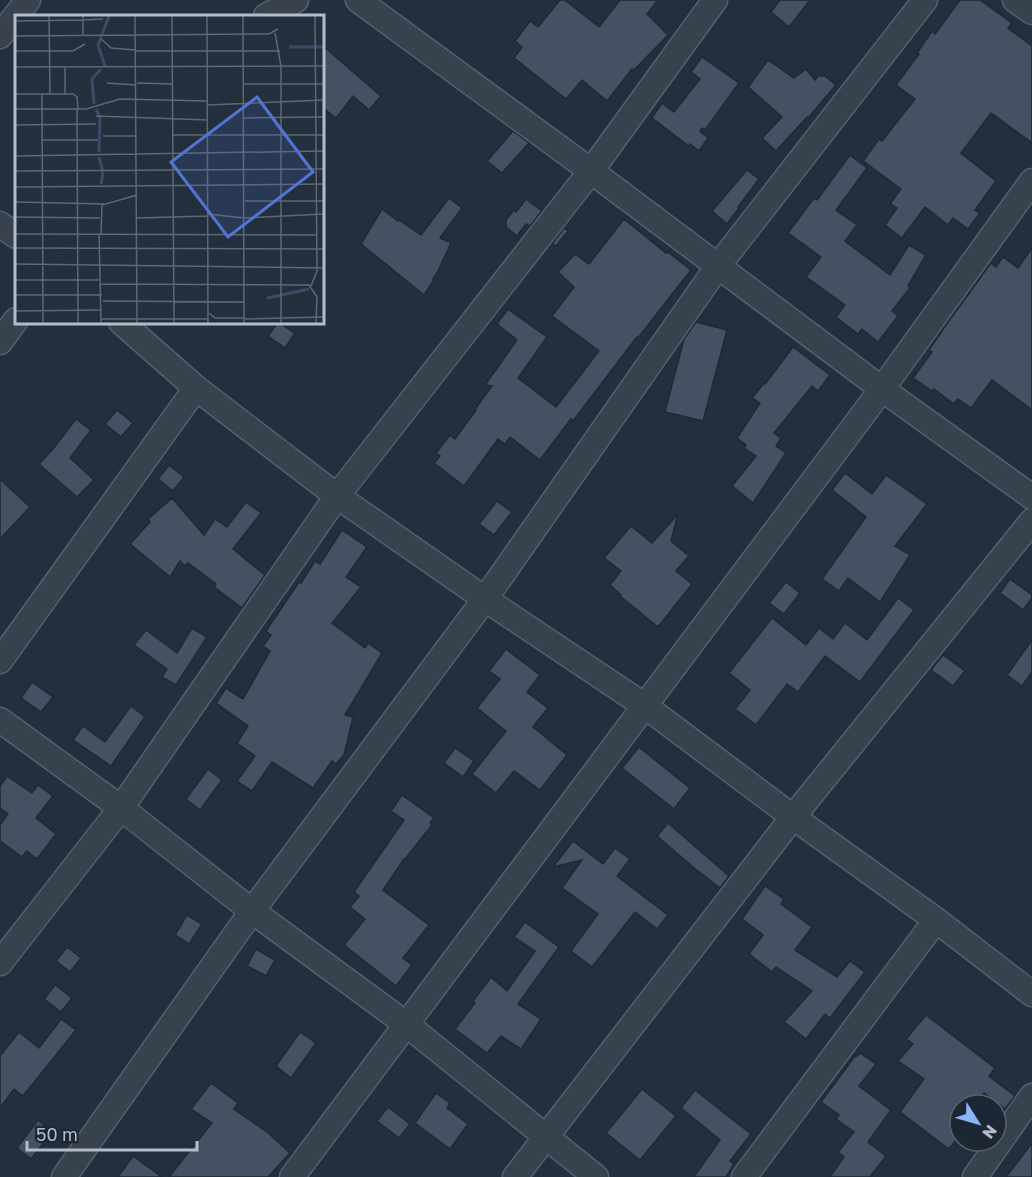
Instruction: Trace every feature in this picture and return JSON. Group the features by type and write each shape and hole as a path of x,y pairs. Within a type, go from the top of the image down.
{"street":[{"path":"16,15 28,0"},
{"path":"268,15 296,0"},
{"path":"358,0 591,171 882,390 1032,497"},
{"path":"0,963 121,808 337,496 591,171 716,0"},
{"path":"64,1177 252,911 485,599 718,266 925,0"},
{"path":"1015,0 1032,12"},
{"path":"0,36 15,17"},
{"path":"292,1177 882,390 1032,181"},
{"path":"0,224 15,235"},
{"path":"0,342 15,321"},
{"path":"123,324 196,388 337,496 645,706 936,920 1032,994"},
{"path":"0,661 196,388"},
{"path":"515,1177 793,817 1032,520"},
{"path":"0,720 121,808 252,911 406,1024 596,1177"},
{"path":"744,1177 936,920"},
{"path":"975,1177 1032,1096"}],"building":[{"path":"560,0 565,0 599,27 620,0 658,0 647,14 668,35 633,71 632,69 607,101 582,80 566,99 514,58 522,47 515,41 530,21 538,27"},
{"path":"780,0 810,0 789,27 771,12"},
{"path":"960,0 980,0 1012,23 1008,28 1032,46 1032,143 991,113 961,153 996,181 975,210 980,213 968,229 953,218 948,225 925,207 902,238 885,225 897,208 890,204 901,189 863,161 879,139 882,141 915,99 896,85 919,54 917,53 932,31 935,34"},
{"path":"324,47 381,96 369,110 353,96 336,118 324,109"},
{"path":"702,57 739,83 705,130 702,128 700,131 708,138 699,151 652,118 662,103 674,112 700,79 691,72"},
{"path":"768,60 794,78 806,69 815,80 818,76 825,76 836,85 776,151 762,138 782,117 748,87"},
{"path":"513,131 529,143 502,173 487,161"},
{"path":"850,155 867,168 836,210 857,225 845,241 890,275 909,245 926,255 908,286 910,288 892,311 898,316 878,342 862,329 858,334 836,317 845,305 806,277 821,257 788,233 814,198 817,200"},
{"path":"747,170 759,179 727,224 712,211"},
{"path":"449,198 462,208 440,238 451,243 434,280 424,295 361,244 382,209 421,235"},
{"path":"526,199 542,211 530,226 526,224 517,236 506,227 506,220"},
{"path":"624,219 691,270 540,460 510,437 505,444 498,439 464,486 434,463 440,456 436,453 450,435 455,439 476,410 492,386 485,385 517,340 497,324 508,309 547,337 518,378 556,407 599,351 552,316 574,287 558,272 575,254 589,264"},
{"path":"564,228 568,231 556,246 552,244"},
{"path":"1032,248 1032,410 992,380 971,408 958,399 954,404 934,389 932,391 913,378 932,352 929,350 991,263 996,267 1003,257 1018,268"},
{"path":"696,322 727,330 703,421 665,412 684,339"},
{"path":"277,324 281,324 295,333 285,348 268,336"},
{"path":"793,347 830,375 818,391 812,386 774,433 781,438 776,446 786,453 753,503 732,486 756,456 744,448 746,445 737,438 760,403 752,398"},
{"path":"117,410 133,423 121,437 105,424"},
{"path":"76,419 91,430 70,458 94,480 77,497 39,464"},
{"path":"169,465 184,477 173,491 158,479"},
{"path":"845,473 872,494 886,475 927,504 895,546 910,555 880,602 848,578 839,591 822,579 866,517 832,490"},
{"path":"0,479 30,507 0,539"},
{"path":"172,498 204,535 215,519 227,527 246,502 261,513 233,549 265,575 242,608 188,563 185,566 180,561 170,577 130,544 150,522 148,519"},
{"path":"497,501 512,512 494,535 479,524"},
{"path":"678,514 671,541 689,556 676,571 692,584 658,627 610,585 621,571 604,558 631,526 652,543"},
{"path":"342,530 367,547 346,577 361,587 332,623 365,648 368,643 382,653 345,715 353,717 344,755 336,764 332,761 313,788 272,762 252,791 237,781 255,756 237,743 248,726 216,703 226,688 243,699 270,651 263,646 271,635 266,631 299,582 301,583 315,561 320,564"},
{"path":"1010,579 1032,595 1023,610 1000,593"},
{"path":"786,582 800,593 784,614 769,603"},
{"path":"898,598 914,610 860,682 825,656 798,692 787,684 756,725 735,709 750,690 729,673 772,618 806,645 819,628 833,639 845,623 867,640"},
{"path":"192,628 207,637 176,685 162,677 167,669 134,645 146,630 177,653"},
{"path":"1032,640 1032,672 1022,686 1007,675"},
{"path":"506,649 540,675 527,692 548,708 533,727 567,755 540,790 514,771 496,793 472,774 506,731 477,708 500,679 489,671"},
{"path":"943,655 965,671 953,686 931,670"},
{"path":"32,682 53,697 41,712 21,698"},
{"path":"131,706 145,717 111,766 73,740 83,726 105,742"},
{"path":"639,747 690,788 674,809 622,768"},
{"path":"455,748 474,761 463,777 444,763"},
{"path":"208,769 222,780 200,810 186,799"},
{"path":"7,776 32,793 38,785 53,796 36,818 56,834 37,859 27,851 22,857 0,841 0,825 8,814 0,808 0,786"},
{"path":"402,795 434,818 430,823 432,825 404,859 383,890 429,925 403,958 412,965 396,986 344,945 365,919 350,907 359,896 354,892 404,820 391,811"},
{"path":"668,823 729,876 720,888 657,836"},
{"path":"573,841 603,864 615,848 630,859 617,876 668,915 657,929 635,912 592,967 571,951 598,914 562,888 582,860 553,867"},
{"path":"765,886 784,899 781,904 812,927 795,950 837,977 850,961 865,972 830,1018 825,1014 806,1039 784,1022 812,991 776,967 772,972 749,954 763,935 742,919"},
{"path":"187,915 202,924 189,944 175,935"},
{"path":"525,922 559,947 518,1004 541,1019 521,1049 501,1036 487,1053 455,1029 491,977 507,991 535,951 514,937"},
{"path":"67,947 81,958 70,972 56,961"},
{"path":"256,949 275,960 266,976 247,966"},
{"path":"55,985 72,998 61,1012 44,999"},
{"path":"926,1015 995,1068 989,1076 1015,1096 1008,1105 1008,1093 948,1093 948,1148 900,1112 924,1079 898,1061 913,1044 906,1039"},
{"path":"61,1019 76,1030 23,1096 14,1089 0,1108 0,1056 19,1032 39,1048"},
{"path":"300,1032 316,1043 291,1078 276,1066"},
{"path":"860,1053 876,1064 859,1086 891,1110 868,1142 886,1156 870,1177 830,1177 844,1157 838,1152 854,1132 836,1119 839,1115 821,1102 855,1056"},
{"path":"211,1083 238,1103 234,1109 267,1132 290,1153 268,1177 169,1177 212,1123 191,1109"},
{"path":"642,1089 676,1116 640,1160 606,1133"},
{"path":"695,1090 751,1134 730,1161 734,1164 726,1177 694,1177 720,1140 681,1108"},
{"path":"436,1093 450,1103 447,1108 468,1124 450,1149 415,1123"},
{"path":"388,1107 410,1124 399,1138 377,1121"},
{"path":"38,1120 52,1132 31,1159 17,1148"},
{"path":"1032,1143 1032,1177 1006,1177"},
{"path":"133,1156 162,1177 118,1177"}]}
